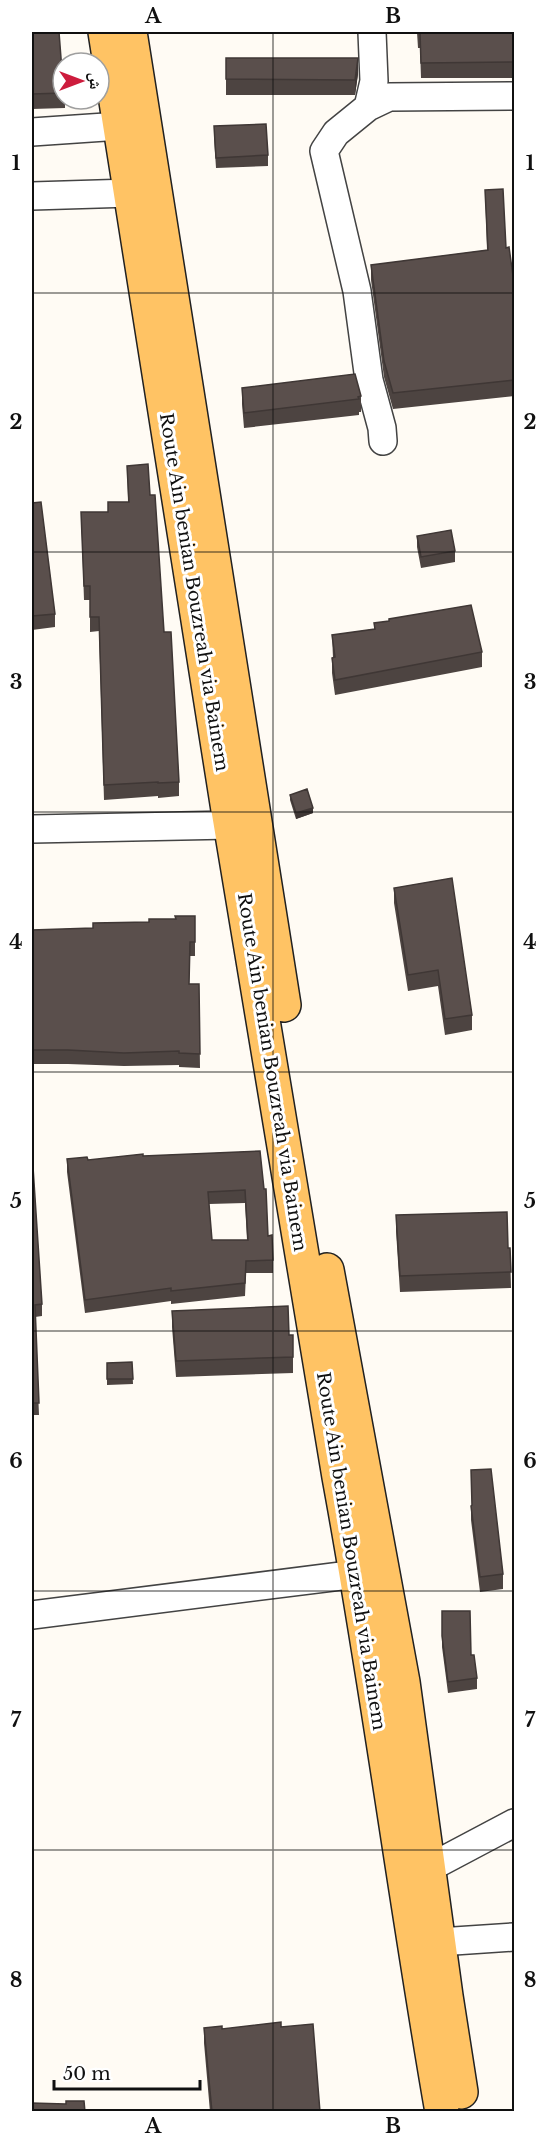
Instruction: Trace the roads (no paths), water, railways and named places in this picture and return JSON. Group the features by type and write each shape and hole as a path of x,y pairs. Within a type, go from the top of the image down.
{"main road":[{"name":"Route Ain benian Bouzreah via Bainem","path":"105,32 231,825 357,1574 418,1974 442,2112"},
{"name":"Route Ain benian Bouzreah via Bainem","path":"130,32 316,1205 403,1682 464,2112"}],"street":[{"path":"368,106 374,81 372,32"},
{"path":"383,441 382,428 369,380 357,291 324,151 336,133 368,106 389,97 514,96"},
{"path":"32,132 120,126"},
{"path":"32,196 131,193"},
{"path":"32,829 231,825"},
{"path":"32,1615 357,1574"},
{"path":"429,1868 514,1823"},
{"path":"439,1942 514,1937"}]}
